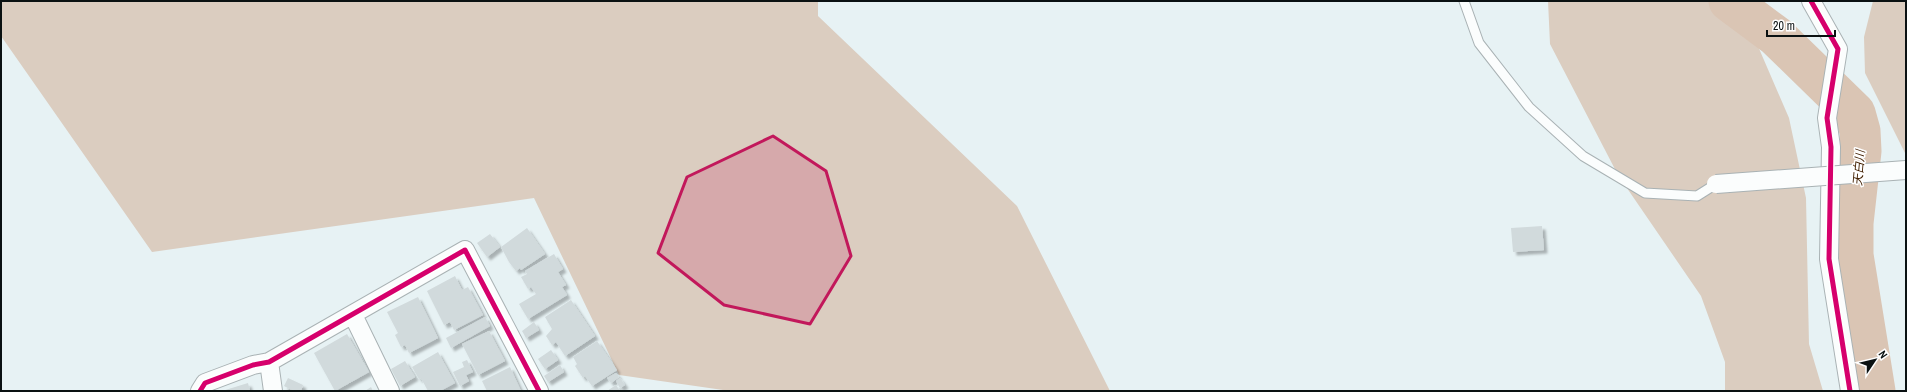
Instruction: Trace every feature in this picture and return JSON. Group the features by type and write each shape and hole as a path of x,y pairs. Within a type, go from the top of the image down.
{"street":[{"path":"1811,1 1838,49 1827,118 1831,147 1829,259 1850,391"},
{"path":"1716,184 1906,170"},
{"path":"200,391 204,382 253,365 269,362 465,250 538,391"},
{"path":"353,314 390,391"},
{"path":"269,362 273,391"}],"lane":[{"path":"1464,1 1479,43 1529,107 1583,156 1645,193 1697,196 1716,184"}],"highlighted area":[{"path":"773,136 826,171 851,256 810,324 724,305 658,253 687,177"}],"shaded area":[{"path":"1,1 818,1 818,16 1017,206 1110,391 730,391 619,375 534,198 152,252 1,36"},
{"path":"1548,1 1735,1 1748,23 1789,118 1806,198 1809,344 1823,391 1725,391 1725,362 1701,296 1618,175 1550,44"},
{"path":"1873,1 1906,1 1906,155 1865,73 1864,37"}],"building":[{"path":"1542,226 1544,250 1513,252 1511,228"},
{"path":"527,228 545,254 521,270 520,268 516,271 501,247"},
{"path":"490,234 500,247 487,257 477,243"},
{"path":"554,254 563,269 558,272 566,285 562,287 567,295 528,319 519,304 536,294 531,287 528,289 521,277 527,274 525,271"},
{"path":"455,276 462,290 468,287 483,315 454,330 450,322 444,325 427,291"},
{"path":"418,297 438,338 409,353 405,345 401,347 395,335 398,333 387,312"},
{"path":"571,300 595,336 565,356 556,342 552,345 546,336 552,329 545,317"},
{"path":"485,317 490,326 451,348 446,338"},
{"path":"534,322 539,330 526,338 522,331"},
{"path":"489,331 505,361 478,375 462,344"},
{"path":"347,334 369,372 335,391 314,353"},
{"path":"597,341 617,370 592,386 585,376 583,378 575,366 577,364 573,357"},
{"path":"551,350 558,360 545,369 538,359"},
{"path":"438,352 455,383 440,391 428,391 421,378 419,379 412,367"},
{"path":"467,360 473,372 466,375 469,381 460,386 453,372 464,367 462,362"},
{"path":"405,361 415,377 400,386 391,369"},
{"path":"560,365 564,372 548,382 544,376"},
{"path":"510,367 521,391 487,391 482,381"},
{"path":"616,373 619,377 611,383 607,378"},
{"path":"288,378 303,385 301,391 294,391 284,386"},
{"path":"620,378 625,385 620,388 616,381"},
{"path":"248,383 250,391 222,391"},
{"path":"616,385 620,391 607,391"},
{"path":"371,387 373,391 365,391"}],"waterway":[{"name":"天白川","path":"1729,1 1776,36 1855,113 1860,131 1861,151 1853,223 1853,255 1875,391"}],"cycle path":[{"path":"1811,1 1838,49 1827,118 1831,147 1829,259 1850,391"},
{"path":"200,391 205,383 253,365 269,362 465,250 539,391"}]}
